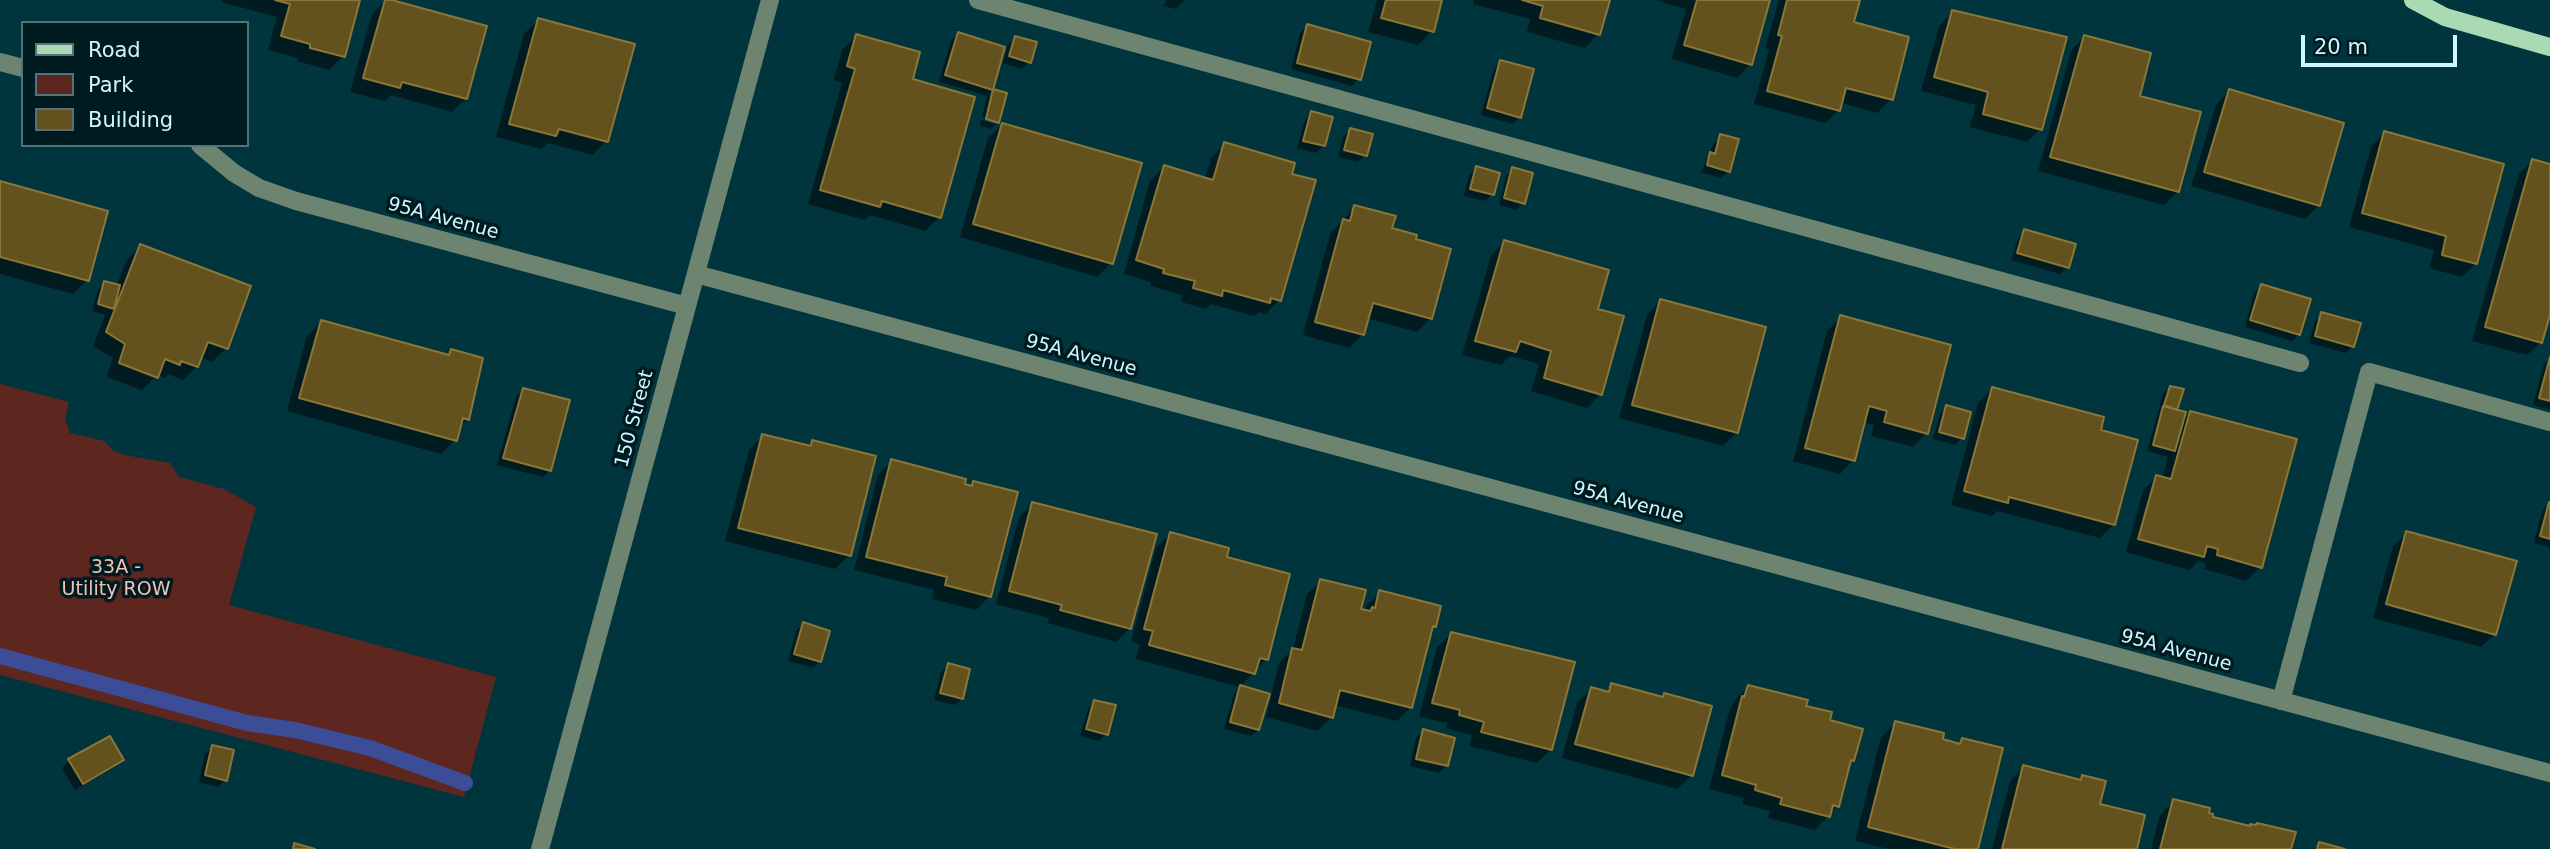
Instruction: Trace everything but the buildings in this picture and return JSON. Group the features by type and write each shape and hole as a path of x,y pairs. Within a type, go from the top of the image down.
{"main road":[{"path":"2413,0 2445,17 2550,47"}],"street":[{"name":"150 Street","path":"540,849 770,0"},
{"path":"978,0 2300,363"},
{"path":"0,62 21,67"},
{"name":"95A Avenue","path":"202,147 234,173 259,188 296,201 687,306"},
{"name":"95A Avenue","path":"695,274 2550,773"},
{"path":"2281,701 2369,372 2550,422"}],"green space":[{"name":"33A - Utility ROW","path":"0,384 69,402 65,419 70,433 104,441 114,451 125,455 170,463 179,477 224,489 256,507 229,605 496,677 464,797 0,675"}],"waterway":[{"path":"0,656 247,723 295,730 370,748 465,783"}]}
